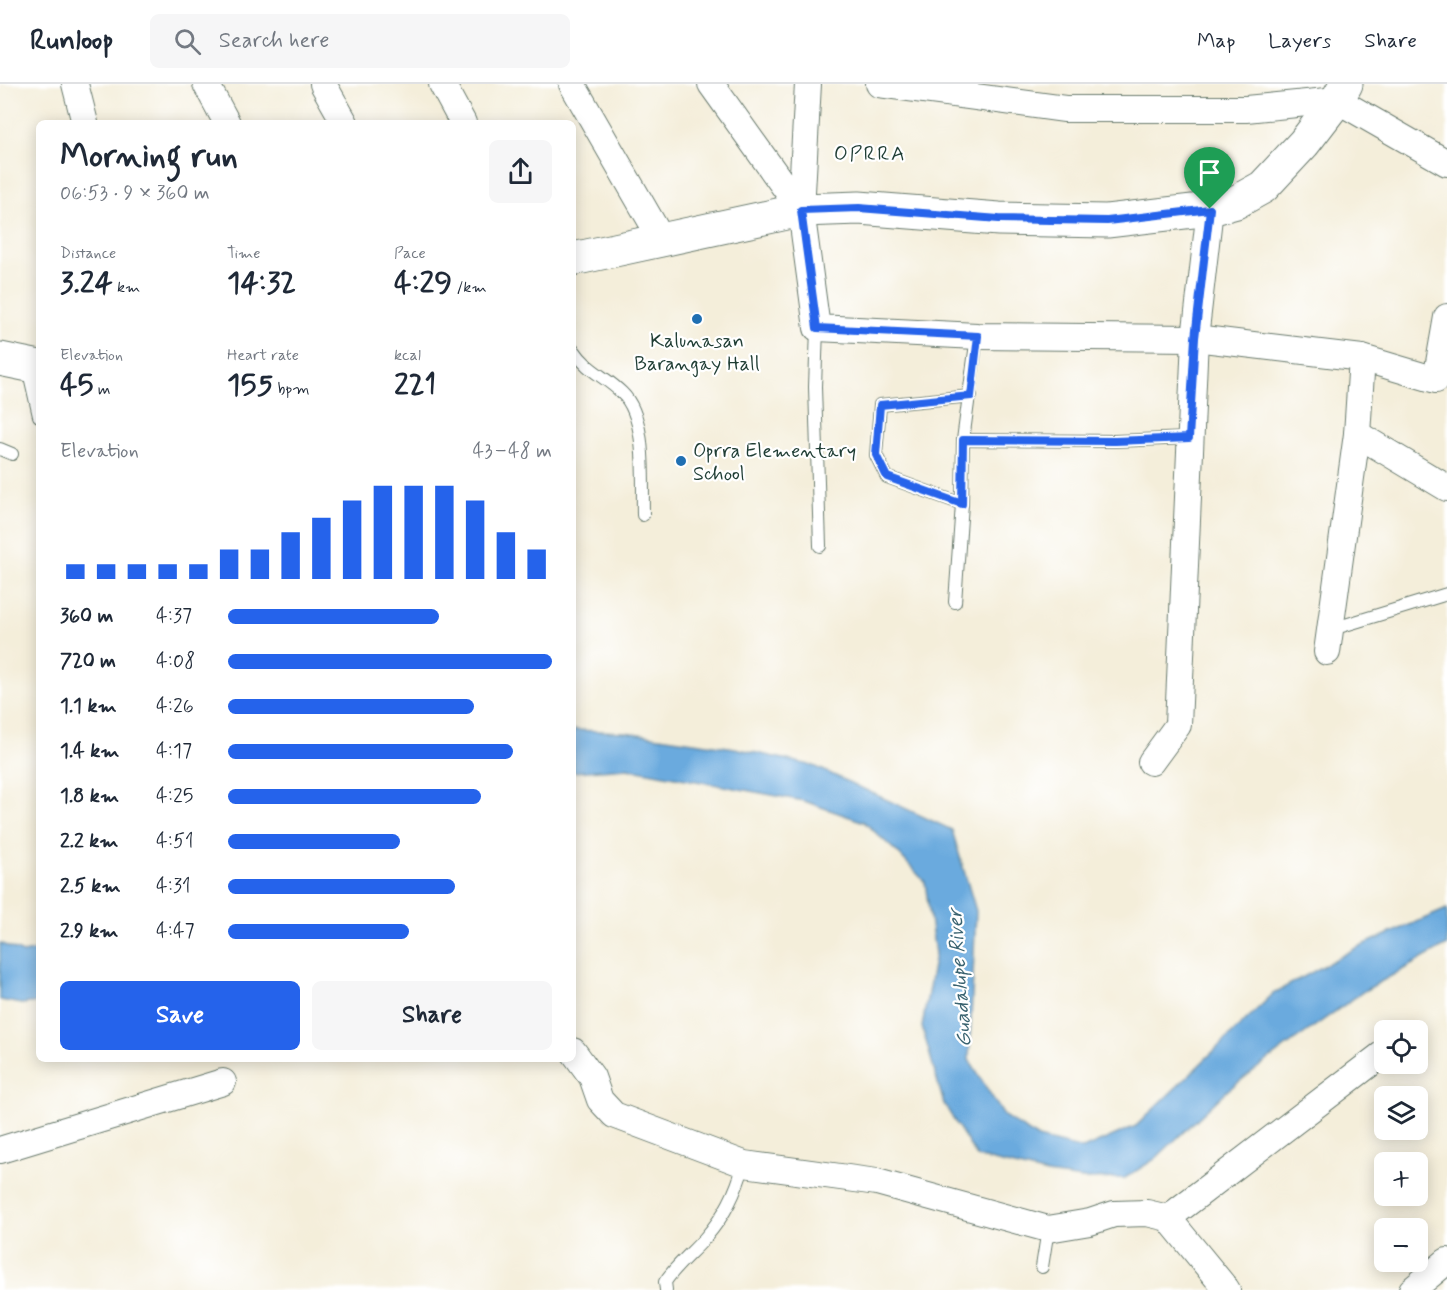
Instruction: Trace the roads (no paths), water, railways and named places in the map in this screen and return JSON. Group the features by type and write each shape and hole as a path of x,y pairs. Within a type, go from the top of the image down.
{"street":[{"path":"75,84 84,120"},
{"path":"206,84 225,120"},
{"path":"323,84 343,120"},
{"path":"442,84 461,120"},
{"path":"572,84 662,240"},
{"path":"711,84 801,210"},
{"path":"808,84 801,210 817,328 978,336 1195,338 1362,358 1437,380 1447,317"},
{"path":"879,84 1065,109 1246,109 1341,92 1447,163"},
{"path":"576,258 801,210 859,208 999,219 1107,221 1210,209 1236,202 1263,188 1283,168 1341,92"},
{"path":"1151,762 1178,725 1195,338 1210,209"},
{"path":"1329,641 1357,434 1362,358"},
{"path":"1357,434 1447,488"},
{"path":"576,1055 592,1077 600,1100 614,1115 744,1164 877,1182 1048,1229 1089,1222 1114,1214 1148,1213 1168,1218 1227,1290"},
{"path":"1168,1218 1374,1061"},
{"path":"0,1150 223,1082"},
{"path":"1412,1290 1447,1262"}],"lane":[{"path":"817,328 815,376 820,546"},
{"path":"956,602 963,440 978,336"},
{"path":"576,353 592,372 620,391 633,406 641,451 643,515"},
{"path":"13,363 36,410"},
{"path":"962,504 887,477 876,455 880,405 971,396"},
{"path":"963,440 1115,441 1189,438"},
{"path":"0,449 12,454"},
{"path":"1329,641 1447,594"},
{"path":"666,1290 665,1282 674,1268 722,1218 736,1192 744,1164"},
{"path":"1042,1267 1048,1229"}],"water":[{"name":"Guadalupe River","path":"576,730 625,732 735,748 814,766 952,830 976,911 969,1060 1004,1116 1038,1138 1083,1149 1136,1126 1274,993 1358,947 1447,909 1447,945 1364,991 1284,1048 1228,1090 1155,1159 1125,1178 1083,1179 1047,1174 977,1157 944,1104 922,1027 935,954 925,882 899,854 864,822 804,801 627,768 576,772"},
{"path":"0,943 23,953 36,951 36,1002 21,1004 0,1000"}],"place":[{"name":"Kalunasan Barangay Hall","path":"697,319"},
{"name":"Oprra Elementary School","path":"681,461"}],"district":[{"name":"OPRRA","path":"870,153"}]}
